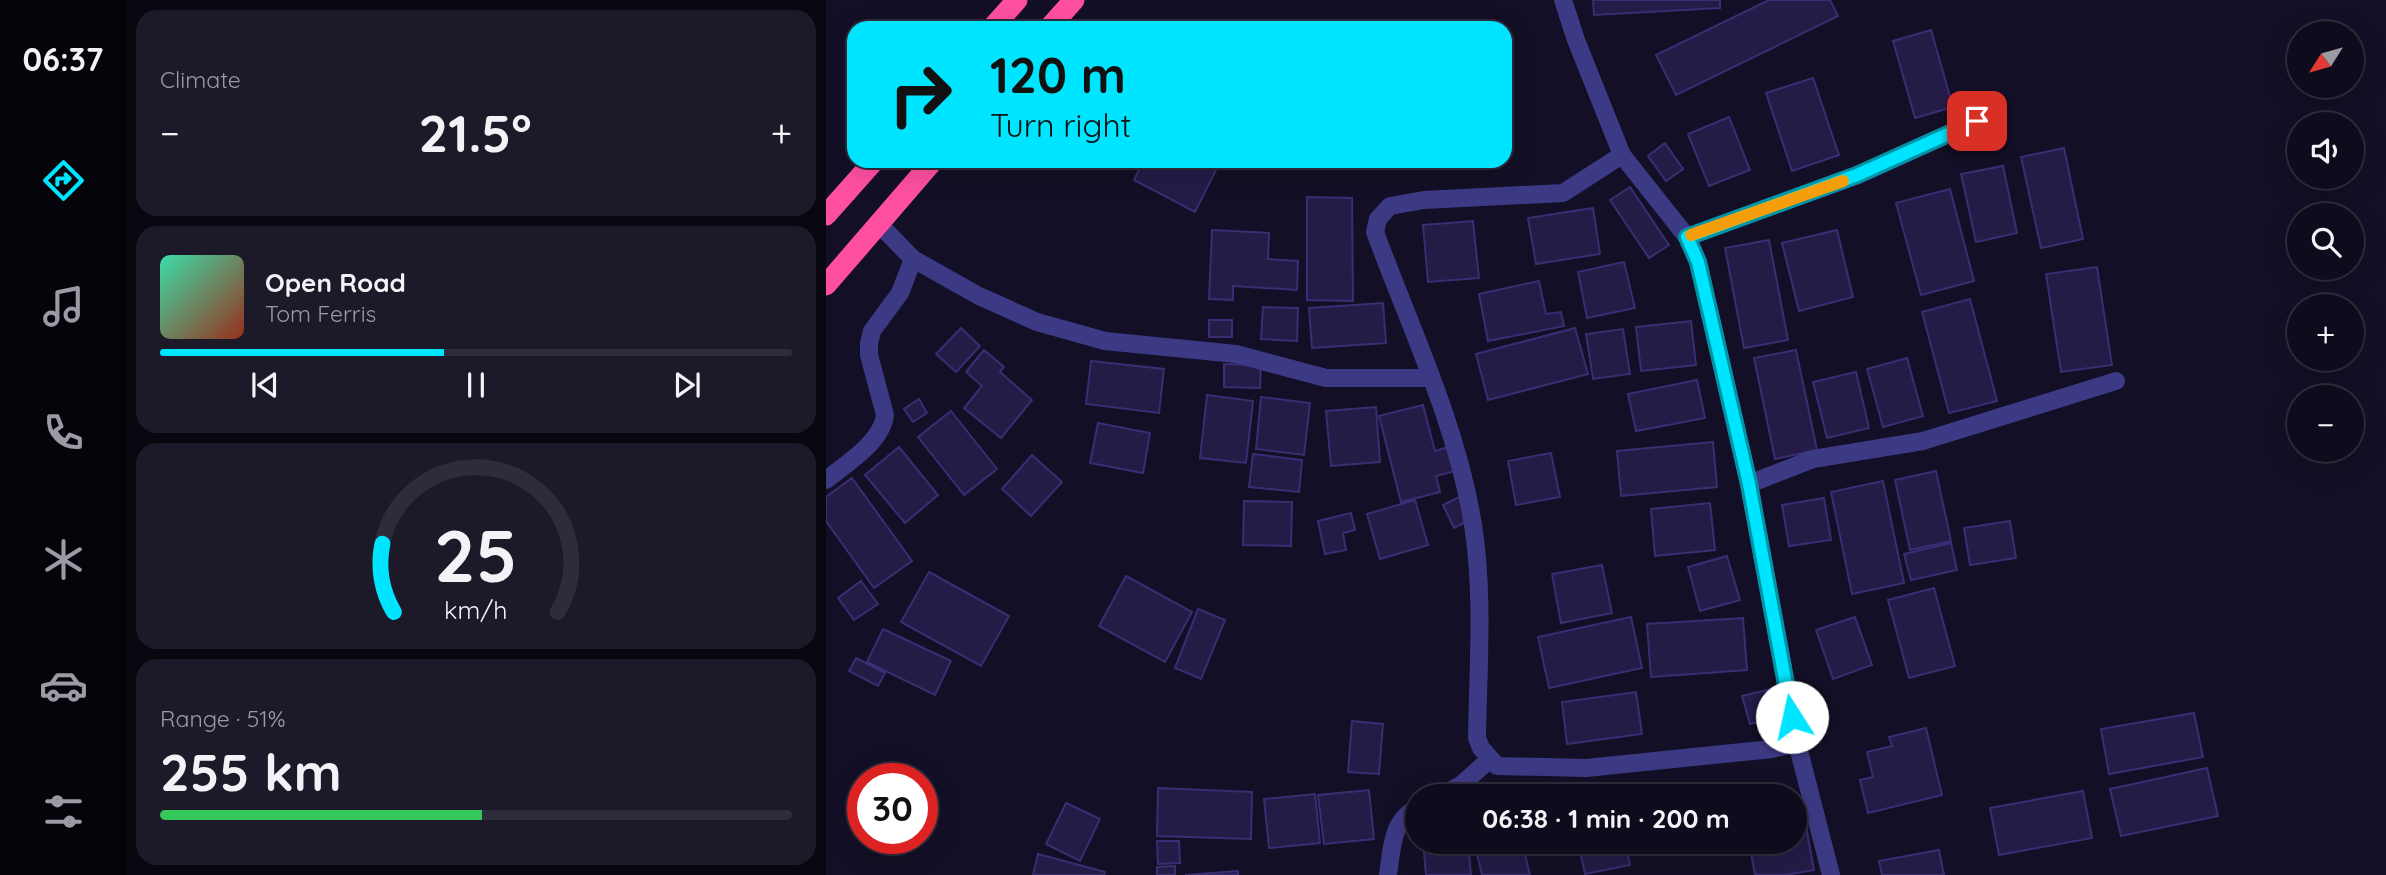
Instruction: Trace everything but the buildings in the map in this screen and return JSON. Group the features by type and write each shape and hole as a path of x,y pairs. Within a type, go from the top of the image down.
{"highway":[{"path":"998,21 1017,0"},
{"path":"1055,21 1074,0"},
{"path":"826,215 868,168"},
{"path":"826,285 927,168"}],"street":[{"path":"1563,0 1622,155 1687,237 1698,262 1749,484 1797,743 1831,875"},
{"path":"1687,237 1857,175 1977,121"},
{"path":"1622,155 1563,193 1511,198 1424,200 1390,206 1378,219 1375,232 1454,445 1473,525 1479,618 1477,738 1497,766 1586,768 1797,743"},
{"path":"878,223 913,259 979,296 1037,323 1105,341 1236,354 1326,378 1430,378"},
{"path":"826,480 850,461 884,424 885,415 869,355 869,343 872,331 900,293 913,259"},
{"path":"1749,484 1813,459 1923,441 2116,381"},
{"path":"1462,784 1490,759"},
{"path":"1388,875 1395,832 1405,818"}],"slow traffic":[{"path":"1691,235 1843,181"}],"route":[{"path":"1792,717 1749,484 1698,262 1687,237 1857,175 1977,121"}]}
